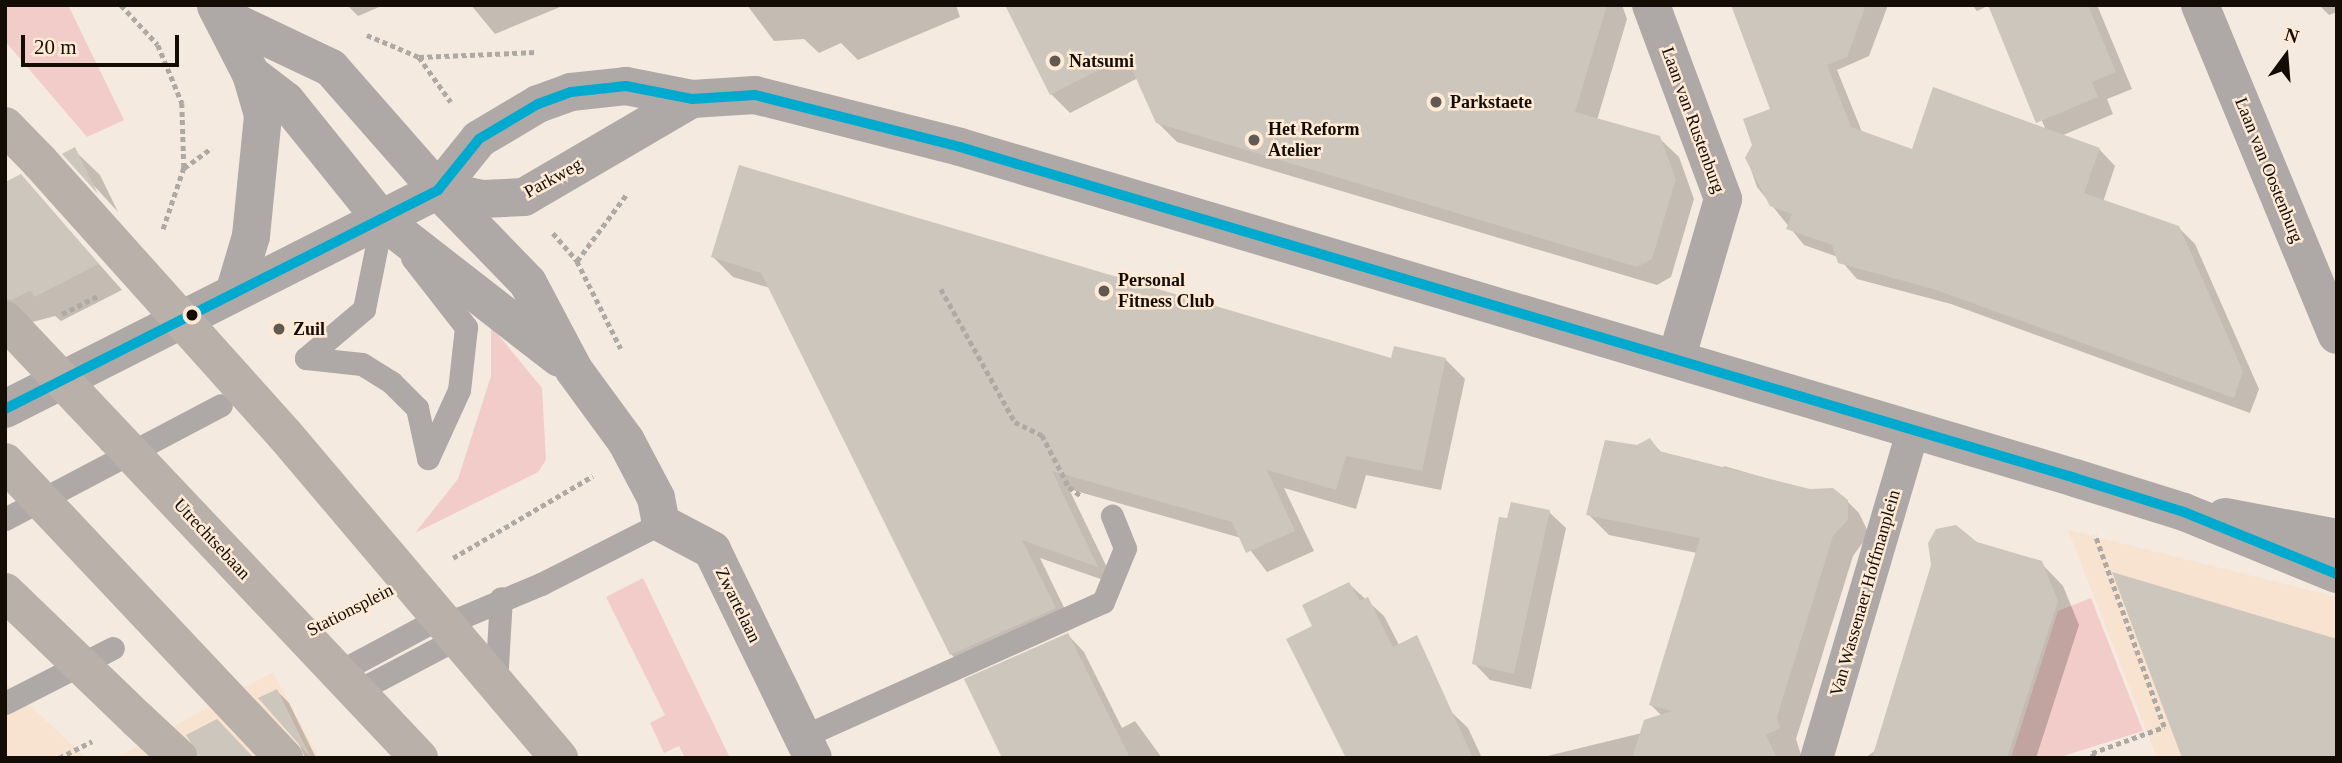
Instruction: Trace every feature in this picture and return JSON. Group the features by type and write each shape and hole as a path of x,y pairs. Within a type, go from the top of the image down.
{"highway":[{"path":"5,126 277,425 559,758"},
{"name":"Utrechtsebaan","path":"5,320 419,758"},
{"path":"5,462 284,758"},
{"path":"5,592 180,758"}],"street":[{"name":"Laan van Rustenburg","path":"1651,5 1723,199 1677,356"},
{"name":"Laan van Oostenburg","path":"2200,5 2337,335"},
{"path":"222,12 251,74 263,116 251,236 235,290"},
{"path":"222,12 331,68 438,190 528,283 574,370 626,441 656,498 661,523"},
{"path":"251,74 286,101 382,220 574,370"},
{"name":"Parkweg","path":"692,99 524,197 483,199 438,190 479,139 570,92 626,86 692,99 755,95 825,109 1677,356 1913,428 2184,512 2337,574"},
{"path":"5,409 235,290 382,220 438,190"},
{"name":"Van Wassenaer Hoffmanplein","path":"1816,758 1913,428"},
{"name":"Parkweg","path":"2184,512 2337,538"},
{"name":"Zwartelaan","path":"661,523 712,550 808,747"}],"lane":[{"path":"382,220 466,327 459,390 428,458 417,408 391,382 362,364 306,358 364,309 382,220"},
{"path":"5,519 221,405"},
{"path":"808,747 1103,602 1125,548 1112,516"},
{"path":"348,667 432,622 460,618 661,523"},
{"path":"495,698 501,598"},
{"path":"359,690 450,642 460,618"},
{"path":"5,703 113,648"}],"path":[{"path":"121,5 158,45 174,73 182,103 184,168"},
{"path":"577,261 629,192"},
{"path":"941,289 1015,422 1042,435 1069,487 1112,516"},
{"path":"446,561 553,504 599,472 626,441"},
{"path":"2075,478 2164,727 2092,752 2094,758"},
{"name":"Stationsplein","path":"334,618 371,599"},
{"path":"60,758 97,739"}],"shaded area":[{"path":"5,5 68,5 124,120 87,137 5,41"},
{"path":"491,326 542,388 546,460 538,472 415,533 458,479 491,376"},
{"path":"2068,530 2337,597 2337,758 2157,758"},
{"path":"643,578 730,758 685,758 679,746 664,753 650,723 665,715 606,597"},
{"path":"2091,598 2143,731 2057,758 2011,758 2058,611"},
{"path":"273,672 319,758 116,758"},
{"path":"5,682 86,758 5,758"}],"building":[{"path":"1005,5 1607,5 1575,112 1660,136 1676,179 1652,259 1637,267 1156,123 1126,56 1050,95"},
{"path":"1731,5 1866,5 1847,57 1827,65 1851,127 1912,149 1933,87 2100,148 2084,193 2179,226 2243,371 2234,398 1933,289 1838,263 1832,245 1786,229 1792,214 1770,206 1745,158 1752,145 1743,119 1770,109"},
{"path":"1988,5 2088,5 2116,72 2092,82 2098,97 2036,123"},
{"path":"75,147 98,194 62,154"},
{"path":"739,165 1391,358 1394,346 1446,358 1422,471 1346,456 1336,490 1267,470 1295,531 1246,553 1232,522 1052,471 1098,567 1022,540 1056,608 950,655 761,273 711,257"},
{"path":"21,174 99,264 34,297 31,290 12,300 5,299 5,182"},
{"path":"1650,438 1659,451 1810,489 1833,488 1848,500 1848,520 1833,536 1777,717 1780,728 1766,735 1777,758 1632,758 1644,720 1672,711 1649,705 1700,538 1586,515 1605,440 1637,445"},
{"path":"1511,502 1550,510 1514,674 1472,664 1499,517 1507,518"},
{"path":"1956,525 1977,542 2042,561 2058,601 2007,758 1872,758 1931,565 1928,543 1936,529"},
{"path":"2112,572 2337,639 2337,758 2182,758"},
{"path":"1349,582 1360,601 1368,597 1393,647 1417,635 1473,758 1346,758 1286,639 1312,626 1302,605"},
{"path":"1068,633 1130,758 1002,758 964,679"},
{"path":"277,689 311,758 258,698"},
{"path":"217,719 254,758 200,758 186,735"}],"transit line":[{"path":"5,409 438,190 479,139 538,104 571,92 626,86 692,99 755,95 960,147 2075,478 2184,512 2337,574"}],"place":[{"name":"Natsumi","path":"1055,61"},
{"name":"Parkstaete","path":"1436,102"},
{"name":"Het Reform Atelier","path":"1254,140"},
{"name":"Personal Fitness Club","path":"1104,291"},
{"name":"Zuil","path":"279,329"}]}
